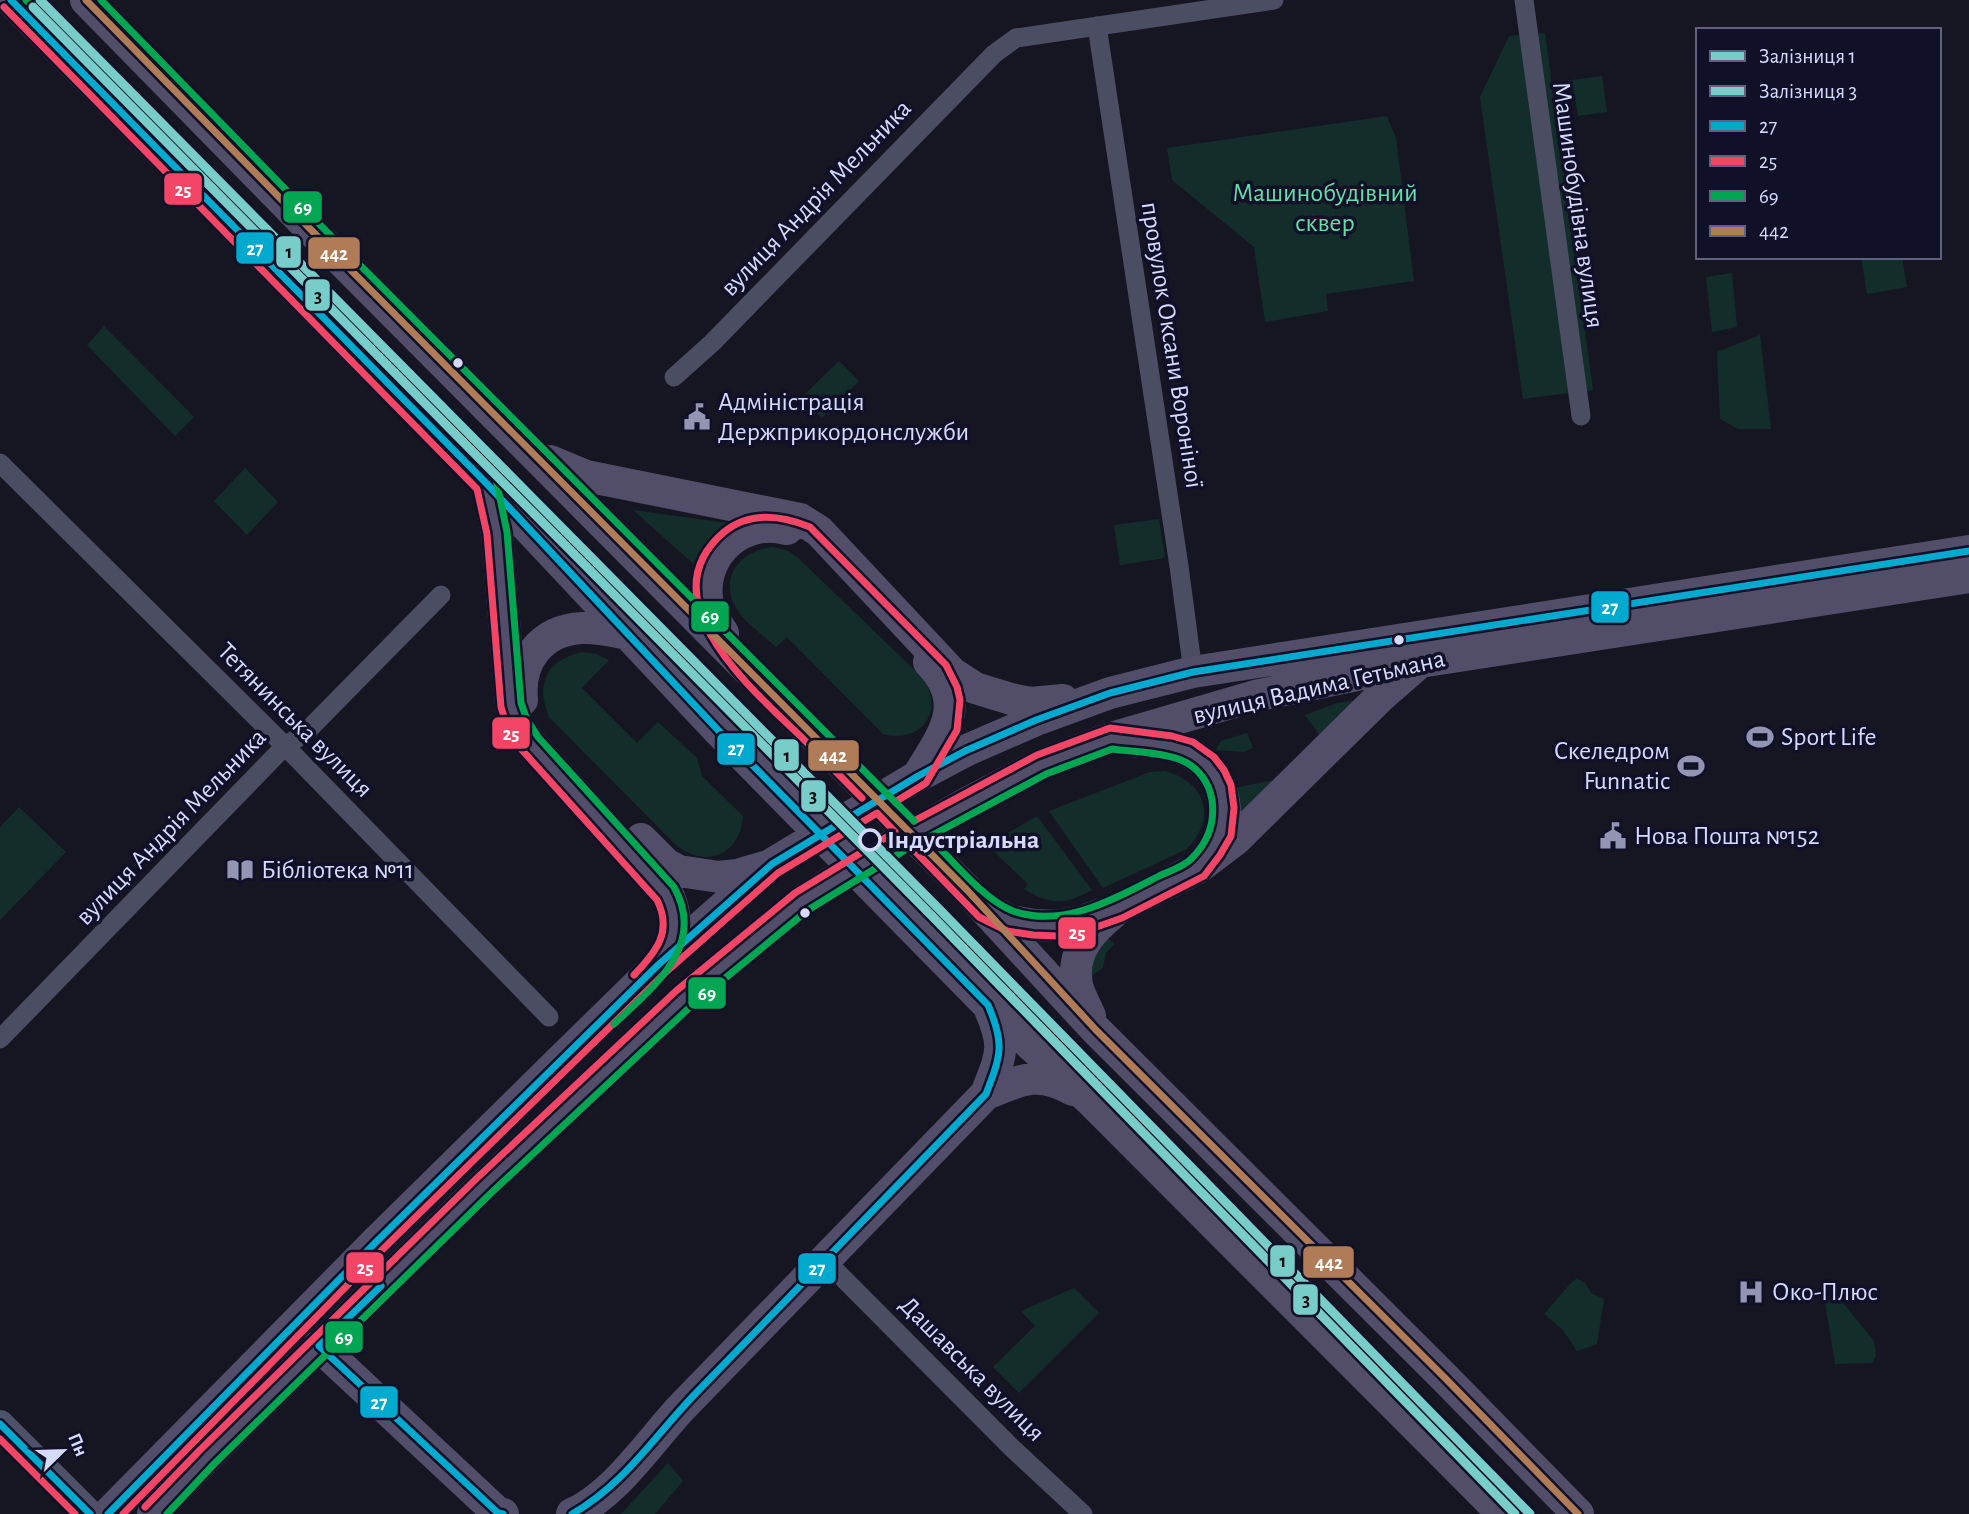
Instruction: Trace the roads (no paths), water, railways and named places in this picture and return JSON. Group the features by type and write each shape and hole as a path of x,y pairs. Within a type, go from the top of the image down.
{"main road":[{"path":"11,0 487,484 757,770 988,1005 1090,1100 1503,1514"},
{"path":"86,0 976,899 1096,1030 1578,1514"},
{"path":"538,456 586,476 800,519 819,531 952,673 975,688 1030,703 1110,693"},
{"path":"487,484 498,546 511,705 518,725 530,743 669,897 675,916 673,940 658,965"},
{"path":"741,661 714,620 707,601 707,580 713,560 726,543 743,531 764,526 785,528 804,536 939,672 950,701 948,725 918,776"},
{"name":"вулиця Вадима Гетьмана","path":"107,1514 376,1242 658,965 772,864 918,776 965,751 1036,720 1110,693 1193,672 1969,551"},
{"name":"вулиця Вадима Гетьмана","path":"153,1514 319,1346 683,999 802,901 870,858 1042,764 1111,738 1255,696 1420,662 1969,578"},
{"path":"627,634 584,628 565,630 543,641 530,657 522,677 522,697 528,717 540,734 666,864 679,871 719,877 737,875 772,864"},
{"path":"976,899 1010,920 1055,926 1079,922 1119,908 1198,869 1235,840 1379,698 1420,662"},
{"path":"1111,738 1187,751 1207,764 1215,776 1221,788 1224,808 1222,832 1198,869"},
{"path":"1096,1030 1077,986 1078,954 1094,929 1119,908"},
{"path":"574,1514 611,1488 674,1416 986,1094 1001,1054 999,1029 988,1005"},
{"path":"986,1094 1027,1078 1056,1081 1090,1100"},
{"path":"319,1346 498,1513 503,1514"},
{"path":"0,1424 90,1514"}],"street":[{"name":"вулиця Андрія Мельника","path":"674,377 712,343 994,54 1016,38 1274,0"},
{"name":"Машинобудівна вулиця","path":"1524,0 1581,416"},
{"name":"провулок Оксани Вороніної","path":"1097,26 1193,672"},
{"name":"Тетянинська вулиця","path":"0,463 285,746 549,1017"},
{"name":"вулиця Андрія Мельника","path":"0,1039 285,746 305,733 440,595"},
{"name":"Дашавська вулиця","path":"825,1260 1083,1514"}],"rail line":[{"name":"1","path":"40,0 939,909 1530,1514"},
{"name":"3","path":"33,7 932,916 1515,1514"}],"place":[{"name":"Адміністрація Держприкордонслужби","path":"697,417"},
{"name":"Sport Life","path":"1760,737"},
{"name":"Скеледром Funnatic","path":"1691,766"},
{"name":"Нова Пошта №152","path":"1613,836"},
{"name":"Індустріальна","path":"870,840"},
{"name":"Бібліотека №11","path":"240,870"},
{"name":"Око-Плюс","path":"1751,1292"}],"park label":[{"name":"Машинобудівний сквер","path":"1325,208"}]}
